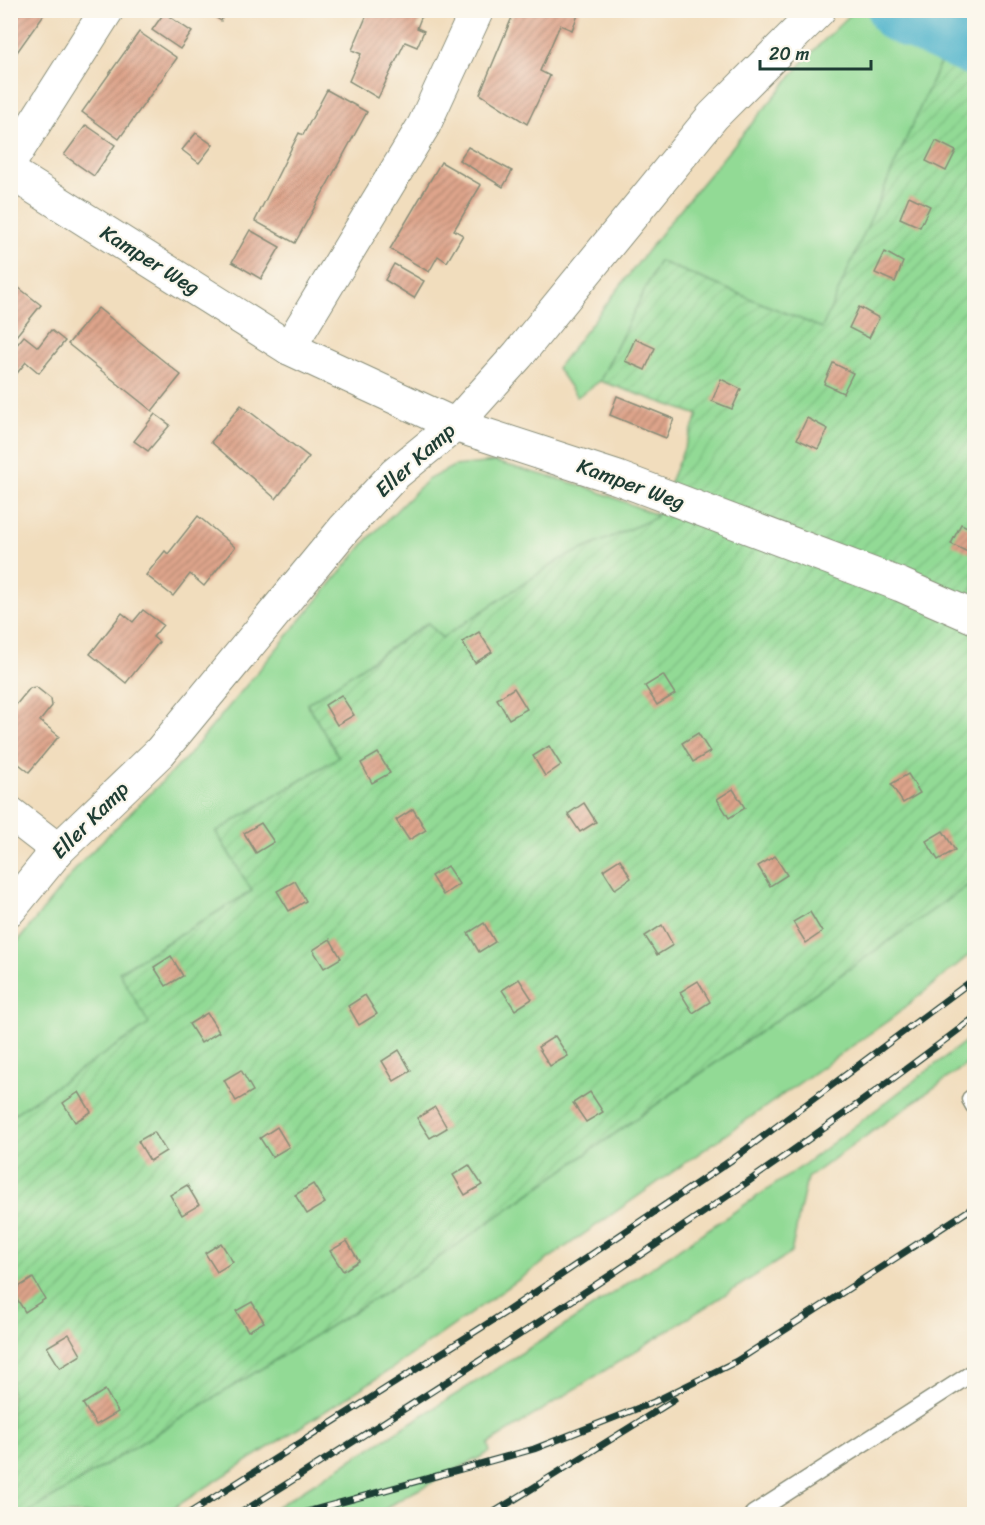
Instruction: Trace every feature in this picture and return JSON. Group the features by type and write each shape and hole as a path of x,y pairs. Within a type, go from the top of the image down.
{"street":[{"path":"10,162 107,10"},
{"path":"289,348 424,125 477,10"},
{"name":"Eller Kamp","path":"10,909 58,850 160,752 366,505 424,448 455,425 518,355 713,117 809,19"},
{"name":"Kamper Weg","path":"10,172 289,348 455,425 618,478 901,585 975,617"},
{"path":"10,813 58,850"}],"lane":[{"path":"753,1515 975,1372"}],"green space":[{"path":"855,10 974,11 822,329 659,261 600,381 577,397 557,368 672,219 810,54"},
{"path":"963,11 974,11 974,881 421,1270 26,1514 11,1514 11,1116 149,1024 119,972 252,891 216,832 339,757 307,704 428,623 442,638 561,559 655,518 698,415 600,381 659,261 822,328"},
{"path":"495,462 587,487 682,525 561,559 442,638 427,623 307,704 339,757 216,832 252,891 120,971 150,1024 11,1116 11,950 83,860 186,758 368,539 427,480 454,466"},
{"path":"974,881 974,951 892,1018 390,1370 164,1514 26,1514 421,1270"},
{"path":"974,1035 974,1059 807,1178 791,1253 488,1444 490,1452 406,1496 377,1514 265,1514 555,1332 801,1167"}],"building":[{"path":"10,10 47,10 10,62"},
{"path":"205,10 226,10 221,21"},
{"path":"369,10 424,10 417,28 424,31 417,47 405,42 378,98 349,81 361,54 352,50"},
{"path":"515,10 580,10 572,30 560,25 540,71 550,76 527,124 480,94"},
{"path":"164,13 192,32 180,49 152,30"},
{"path":"139,32 177,58 119,139 82,112"},
{"path":"327,90 367,112 295,243 255,221 299,133 303,135"},
{"path":"86,125 115,145 94,176 64,155"},
{"path":"196,133 213,145 199,163 182,150"},
{"path":"936,141 956,151 946,171 926,161"},
{"path":"468,147 512,171 503,187 459,160"},
{"path":"441,162 481,185 454,230 463,235 447,262 438,256 429,272 390,249"},
{"path":"909,196 930,206 920,227 900,218"},
{"path":"250,230 280,247 261,279 232,262"},
{"path":"885,252 903,262 895,282 875,273"},
{"path":"394,264 424,281 414,298 385,280"},
{"path":"10,281 41,305 12,341 10,340"},
{"path":"859,307 879,318 869,338 849,328"},
{"path":"98,308 181,375 152,411 68,344"},
{"path":"51,330 65,341 39,373 26,362 14,377 10,375 10,353 24,336 38,347"},
{"path":"635,339 655,348 645,370 625,361"},
{"path":"833,363 853,373 843,393 824,384"},
{"path":"721,379 741,389 732,409 712,401"},
{"path":"617,396 674,419 666,438 610,415"},
{"path":"241,405 309,457 276,499 211,442"},
{"path":"155,414 170,425 148,451 134,441"},
{"path":"807,418 828,429 818,449 797,439"},
{"path":"198,516 235,547 204,586 190,574 173,596 146,575 165,551 168,554"},
{"path":"961,524 974,530 972,554 951,544"},
{"path":"143,610 163,625 153,637 159,642 126,683 90,654 122,613 133,622"},
{"path":"479,632 492,652 475,663 462,642"},
{"path":"663,675 675,694 657,705 645,686"},
{"path":"36,687 51,699 52,706 40,721 59,736 29,772 10,757 10,712 30,688"},
{"path":"514,688 527,709 509,719 497,699"},
{"path":"341,695 354,715 337,725 325,705"},
{"path":"698,733 710,752 693,762 682,743"},
{"path":"549,746 561,765 545,776 533,756"},
{"path":"378,753 390,773 372,783 361,763"},
{"path":"908,774 920,793 903,803 891,784"},
{"path":"733,789 745,808 729,818 717,799"},
{"path":"584,803 596,822 580,832 568,814"},
{"path":"413,809 426,830 409,840 396,820"},
{"path":"261,823 274,842 256,853 244,833"},
{"path":"943,831 955,850 938,860 926,841"},
{"path":"775,856 787,875 770,886 758,866"},
{"path":"620,859 631,878 615,889 603,870"},
{"path":"447,866 459,884 443,895 431,876"},
{"path":"295,881 306,901 289,911 277,891"},
{"path":"810,912 822,932 806,943 793,922"},
{"path":"484,923 495,942 479,952 468,933"},
{"path":"662,925 673,945 657,955 645,936"},
{"path":"330,939 341,958 324,968 313,950"},
{"path":"171,956 183,976 166,986 154,967"},
{"path":"519,979 532,999 515,1010 502,990"},
{"path":"698,981 710,1002 693,1013 680,992"},
{"path":"365,995 377,1014 359,1025 348,1006"},
{"path":"207,1013 219,1032 201,1043 189,1024"},
{"path":"555,1036 568,1056 550,1066 538,1047"},
{"path":"399,1050 411,1071 394,1081 382,1061"},
{"path":"241,1070 253,1091 236,1101 224,1080"},
{"path":"79,1092 91,1112 75,1122 63,1103"},
{"path":"590,1092 603,1112 586,1122 573,1103"},
{"path":"435,1107 447,1128 430,1138 417,1118"},
{"path":"277,1127 289,1147 272,1157 260,1138"},
{"path":"154,1132 166,1151 150,1161 138,1141"},
{"path":"469,1165 482,1185 465,1195 453,1175"},
{"path":"313,1184 325,1203 307,1214 295,1195"},
{"path":"187,1185 199,1205 182,1215 170,1195"},
{"path":"347,1241 359,1261 343,1271 330,1251"},
{"path":"221,1243 233,1262 217,1272 205,1253"},
{"path":"33,1278 45,1299 25,1312 12,1291"},
{"path":"252,1302 264,1322 248,1331 236,1311"},
{"path":"69,1334 81,1355 60,1368 47,1347"},
{"path":"105,1390 118,1412 96,1425 83,1404"}],"waterway":[{"path":"902,10 974,42"}],"railway":[{"path":"188,1514 506,1312 733,1159 974,979"},
{"path":"239,1514 519,1335 704,1212 795,1149 974,1018"},
{"path":"299,1514 534,1449 654,1402 737,1361 974,1207"},
{"path":"491,1514 674,1400"}]}
